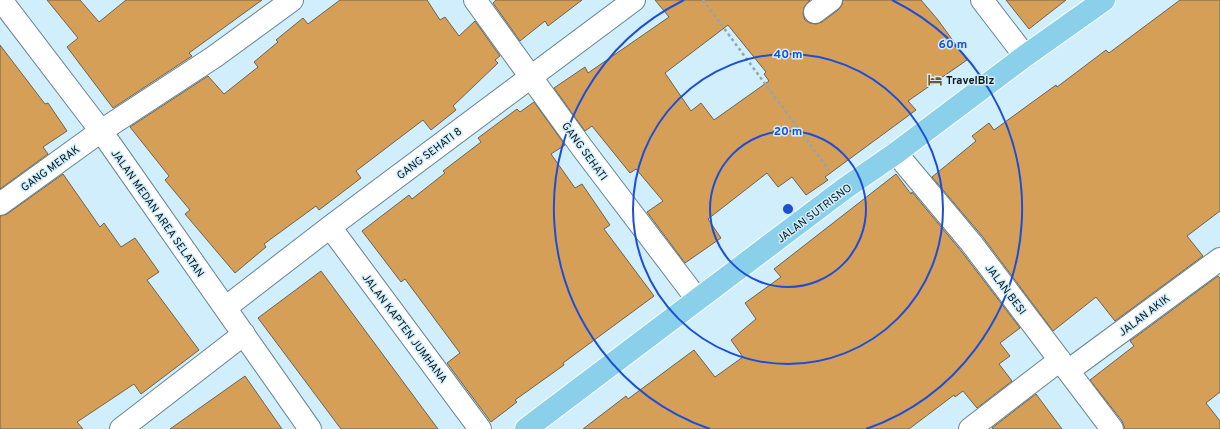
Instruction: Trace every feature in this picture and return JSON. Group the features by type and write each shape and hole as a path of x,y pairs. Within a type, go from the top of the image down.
{"main road":[{"name":"JALAN SUTRISNO","path":"526,429 697,299 1025,56 1104,0"}],"street":[{"name":"JALAN MEDAN AREA SELATAN","path":"1,0 101,131 310,429"},
{"name":"GANG MERAK","path":"0,204 101,131 214,57 292,0"},
{"name":"GANG SEHATI","path":"475,0 582,148 697,299"},
{"name":"GANG SEHATI 8","path":"225,308 330,227 634,0"},
{"path":"982,0 1025,56"},
{"name":"JALAN BESI","path":"896,153 972,244 1112,429"},
{"name":"JALAN KAPTEN JUMHANA","path":"330,227 480,429"},
{"name":"JALAN AKIK","path":"970,429 1220,259"},
{"path":"120,429 244,334"}],"path":[{"path":"703,0 844,190"}],"building":[{"path":"47,0 80,0 99,22 126,0 262,0 189,53 192,56 113,108 67,47 78,38"},
{"path":"340,0 427,0 440,20 445,17 459,36 475,21 500,56 495,60 498,63 453,106 456,110 431,130 423,120 356,171 361,178 319,210 316,206 264,244 266,247 235,273 185,214 190,210 165,180 169,176 130,127 208,76 224,94 258,67 254,62 278,42 276,40 303,18 308,24"},
{"path":"496,0 582,0 548,26 545,21 520,41 493,3"},
{"path":"655,0 810,0 804,7 803,14 805,20 816,24 822,22 838,10 842,5 843,0 921,0 938,20 967,60 908,101 916,110 825,177 828,180 806,195 792,177 778,187 767,173 708,219 721,238 685,263 647,212 663,201 636,169 630,173 592,126 585,131 554,88 585,67 588,73 669,17","holes":["728,25 766,72 764,74 769,81 714,120 701,103 691,111 665,73"]},
{"path":"1006,0 1066,0 1029,29"},
{"path":"1180,0 1220,0 1220,211 1187,236 1203,256 1115,321 1096,297 1053,331 982,236 932,177 976,141 972,136 989,123 994,130 1056,85 1057,87 1106,50 1109,53"},
{"path":"0,45 45,104 48,103 67,131 43,147 48,154 0,189"},
{"path":"534,102 565,145 551,154 575,188 582,184 610,225 604,229 654,296 563,363 564,365 515,400 517,402 491,422 447,363 460,353 405,279 401,282 362,231 409,195 412,199 445,173 443,171 481,142 478,138 517,109 520,112"},
{"path":"63,174 100,227 104,223 121,247 135,238 159,272 147,280 199,350 141,394 134,384 77,422 83,429 0,429 0,216 7,214"},
{"path":"896,174 911,194 912,192 962,252 1020,328 1000,343 1010,356 999,364 1012,381 977,408 963,391 955,397 954,395 909,429 583,429 626,396 628,399 694,350 715,377 743,357 731,340 756,319 745,303 781,277 774,269"},
{"path":"321,271 438,429 341,429 258,318"},
{"path":"1218,276 1220,278 1220,392 1206,403 1220,421 1220,429 1125,429 1122,421 1090,380 1134,346 1130,341"},
{"path":"245,376 282,429 170,429"},
{"path":"1036,394 1062,429 992,428"}],"place":[{"name":"TravelBiz","path":"935,80"}]}
